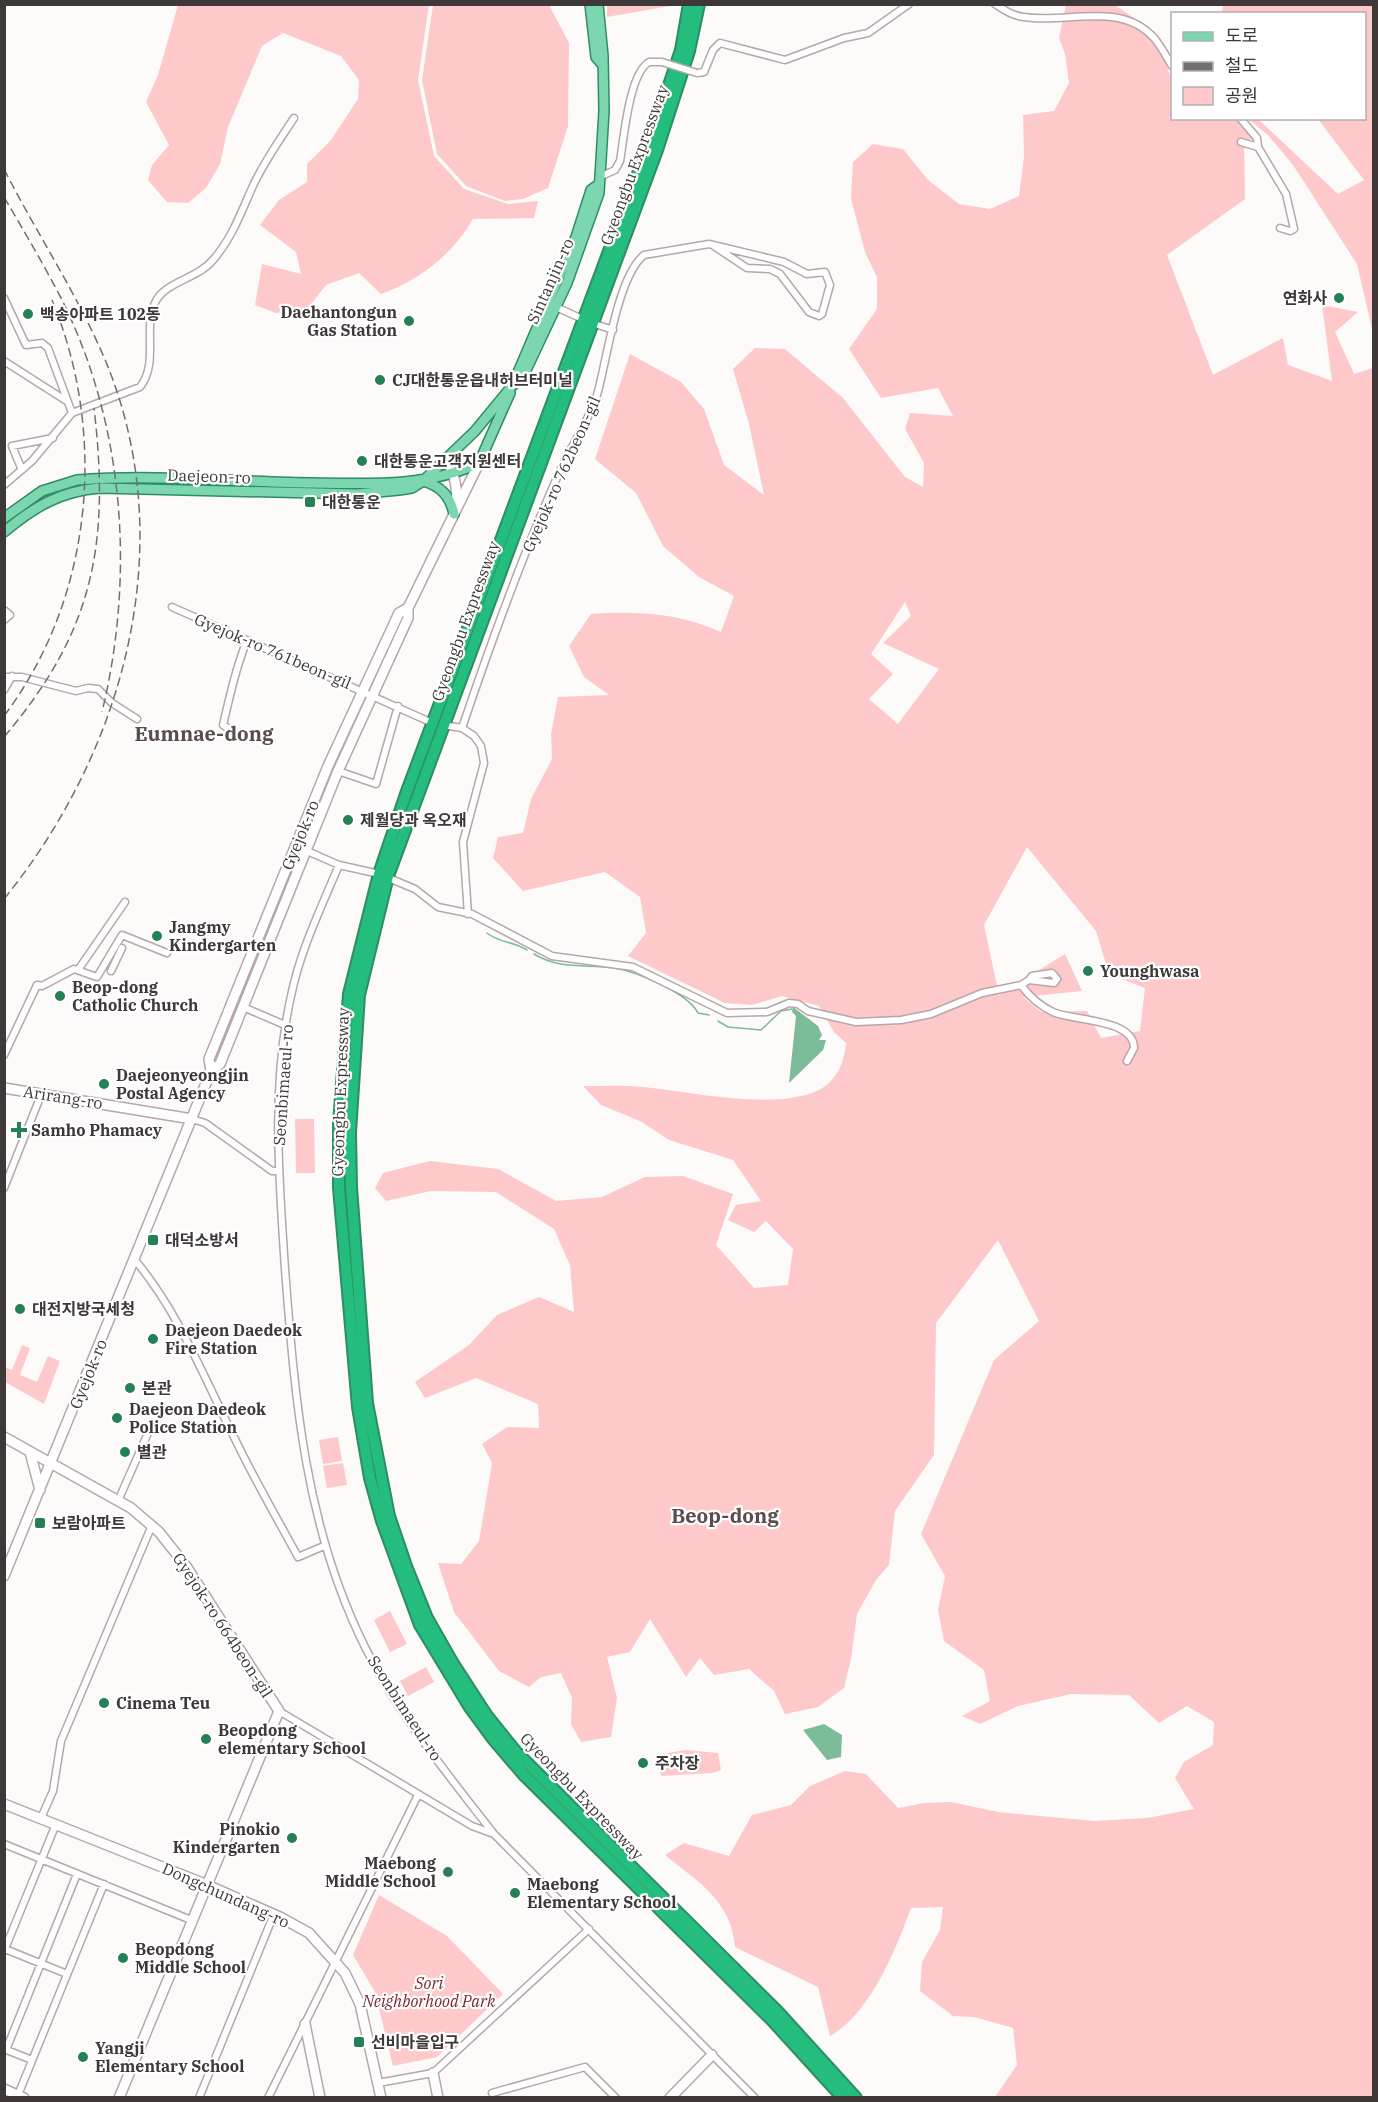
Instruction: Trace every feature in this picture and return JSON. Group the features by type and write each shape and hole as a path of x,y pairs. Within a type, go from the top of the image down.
{"highway":[{"name":"Gyeongbu Expressway","path":"689,4 681,50 648,147 406,794 379,874 349,994 339,1123 339,1188 358,1407 370,1478 382,1521 420,1624 474,1714 524,1775 772,2020 843,2097"},
{"name":"Gyeongbu Expressway","path":"699,4 689,51 657,150 415,797 388,876 372,933 358,995 350,1133 358,1289 367,1403 388,1516 428,1618 452,1662 487,1716 530,1768 778,2012 856,2097"}],"main road":[{"name":"Sintanjin-ro","path":"591,4 596,57 602,64"},
{"name":"Sintanjin-ro","path":"515,384 527,368 556,307 584,241 599,193 598,181 604,140 603,56 598,4"},
{"name":"Sintanjin-ro","path":"479,463 515,384 520,366 576,237 591,190 598,181"},
{"path":"454,514 446,495 435,485 423,481 475,431 515,384"},
{"path":"446,459 454,474 458,491 454,514"},
{"name":"Daejeon-ro","path":"4,518 42,491 78,480 336,483 423,481 454,474 479,463"},
{"name":"Gyejok-ro","path":"4,1576 211,1071 220,1064 338,771 408,618 408,608 479,463"},
{"name":"Daejeon-ro","path":"4,532 29,511 77,490 100,488 357,494 412,488 423,481"},
{"name":"Gyejok-ro","path":"211,1071 209,1059 328,766 399,613 408,608"},
{"name":"Arirang-ro","path":"4,1088 192,1119"},
{"name":"Gyejok-ro 664beon-gil","path":"4,1437 118,1501 152,1525 186,1566 279,1711"},
{"path":"30,1452 40,1490"},
{"path":"119,2097 205,1884 279,1711"},
{"name":"Dongchundang-ro","path":"4,1803 205,1884 274,1914 309,1934 335,1959 345,1973 360,2004 381,2097"},
{"path":"305,2024 320,2097"},
{"path":"670,2097 712,2055"},
{"path":"433,2073 438,2097"},
{"path":"4,2089 21,2096"}],"street":[{"path":"598,181 618,166 635,85 641,69 649,62 662,62 697,73 704,72 713,50 720,43 785,60 844,38 868,33 909,4"},
{"path":"995,4 1024,18 1057,19 1112,14 1140,27 1154,38 1171,63"},
{"path":"4,485 53,438 72,413 133,392 145,381 149,372 152,315 158,298 164,292 204,270 224,246 238,225 260,171 294,118"},
{"path":"1242,120 1257,138 1258,147 1277,176 1289,204 1294,229 1290,231 1280,228"},
{"path":"1241,142 1258,147"},
{"name":"Gyejok-ro 762beon-gil","path":"462,728 504,609 558,474 596,398 628,276 644,255 697,245 714,246 784,262 807,274 825,272 831,285 822,314 819,316 809,312 780,274 770,269 747,268 714,246"},
{"path":"4,298 26,345 42,343 48,348 65,400 72,413"},
{"path":"556,307 578,317"},
{"path":"598,325 613,330"},
{"path":"4,362 65,400"},
{"path":"22,470 12,446 53,438"},
{"name":"Gyejok-ro 761beon-gil","path":"172,607 374,695"},
{"path":"4,610 10,615 4,620"},
{"path":"229,729 223,725 234,685 233,677 247,640"},
{"path":"4,690 8,676 76,691 88,688 98,689 112,703 137,719"},
{"path":"374,695 428,721"},
{"path":"338,771 376,784 398,705"},
{"path":"443,725 462,728 474,736 481,746 484,763 463,842 468,914"},
{"path":"307,851 339,865 375,873"},
{"name":"Seonbimaeul-ro","path":"339,865 301,958 285,1025 278,1171 297,1411 324,1546 357,1629 388,1689 494,1834 755,2097"},
{"path":"390,879 415,889 438,907 468,914 552,956 633,967 727,1013 767,1012 789,1003 798,1004 808,1011 856,1022 901,1020 931,1014 981,993 1021,985 1031,978"},
{"path":"78,970 125,902"},
{"path":"4,1055 37,985 42,986 65,971 78,970 98,977 122,936 166,953"},
{"path":"111,971 122,948"},
{"path":"1021,985 1029,996 1055,1014 1106,1023 1129,1036 1134,1048 1127,1061"},
{"path":"243,1007 285,1025"},
{"path":"4,1188 41,1095"},
{"name":"Seonbimaeul-ro","path":"192,1119 205,1123 272,1171 278,1171"},
{"path":"134,1259 154,1283 179,1324 236,1441 298,1557 324,1546"},
{"path":"118,1501 148,1433"},
{"path":"41,1818 53,1791 61,1741 152,1525"},
{"name":"Gyejok-ro 664beon-gil","path":"279,1711 472,1826 494,1834"},
{"path":"268,2097 418,1795"},
{"path":"56,1824 5,1950 67,1974"},
{"path":"4,1844 191,1920"},
{"path":"32,2061 5,2050 77,1874"},
{"path":"21,2096 32,2061 104,1884"},
{"path":"199,2097 274,1914"},
{"path":"378,2083 433,2073 589,1929"},
{"path":"492,2093 585,2067 616,2097"}],"green space":[{"path":"607,4 676,4 676,5 607,17"},
{"path":"178,5 429,5 418,80 434,156 464,189 508,204 538,201 534,218 473,219 455,244 434,265 422,274 381,294 359,273 326,285 308,308 276,313 255,305 262,264 301,274 296,252 260,225 279,200 307,182 307,164 331,140 358,99 359,80 341,56 283,33 262,46 228,127 220,164 206,188 188,203 167,202 148,180 152,165 169,145 146,102 158,75"},
{"path":"433,5 549,5 569,43 568,126 548,188 523,199 505,201 466,186 437,154 422,80"},
{"path":"1066,5 1115,5 1153,31 1171,77 1171,120 1242,120 1261,140 1244,139 1245,199 1167,255 1213,375 1283,338 1288,365 1332,381 1322,305 1358,312 1335,332 1354,374 1373,368 1373,2097 995,2097 1017,2065 1013,2028 974,2017 953,2016 920,1991 922,1962 940,1930 943,1907 911,1908 898,1942 869,1997 844,2026 830,2036 818,1987 735,1947 732,1931 720,1904 701,1884 665,1855 684,1843 729,1856 752,1815 791,1805 810,1786 845,1771 866,1774 898,1808 925,1803 951,1802 998,1812 1094,1821 1147,1818 1194,1809 1175,1778 1184,1762 1213,1745 1214,1722 1187,1706 1159,1723 1129,1695 1071,1694 1018,1706 980,1724 962,1716 990,1701 984,1670 944,1641 938,1610 945,1576 921,1534 994,1360 1039,1321 998,1240 936,1323 934,1455 895,1511 889,1565 876,1580 857,1614 851,1659 844,1688 818,1707 785,1714 774,1691 749,1669 714,1675 700,1658 686,1677 650,1619 630,1652 607,1657 617,1698 611,1737 581,1742 571,1724 572,1698 561,1673 541,1677 529,1687 499,1671 454,1612 438,1563 461,1564 479,1541 492,1463 482,1444 507,1427 539,1428 538,1404 476,1378 425,1398 415,1382 469,1345 497,1315 539,1297 574,1312 570,1265 554,1229 496,1192 431,1191 386,1201 375,1188 383,1173 430,1161 498,1169 556,1201 602,1197 645,1177 683,1176 733,1194 716,1245 754,1288 788,1285 793,1249 766,1221 754,1232 728,1220 736,1205 761,1201 733,1160 669,1140 640,1121 601,1105 583,1086 636,1086 729,1098 773,1100 793,1098 812,1093 827,1085 837,1073 846,1043 834,1032 819,1006 782,996 752,1005 725,1003 628,956 646,933 640,897 605,872 523,891 493,858 498,837 523,833 531,799 552,759 551,734 558,697 609,695 584,677 569,646 591,614 641,613 673,617 721,632 734,596 699,577 663,546 636,493 595,459 630,354 681,382 704,409 724,465 764,495 749,424 733,369 755,348 785,349 843,398 905,477 923,487 924,463 905,429 910,413 953,416 938,388 881,398 849,349 877,309 877,277 865,252 851,199 853,162 873,144 903,149 928,180 959,204 990,209 1019,196 1024,157 1023,115 1054,111 1069,83 1065,54 1059,38","holes":["905,602 911,616 883,643 939,669 898,724 869,699 893,674 871,654","1027,847 1096,931 1109,974 1145,988 1140,1031 1101,1038 1087,1011 1041,1012 1023,997 1082,991 1065,954 999,995 984,925"]},
{"path":"1223,5 1373,5 1373,333 1357,264 1293,165 1268,135 1249,120 1259,120 1338,194 1364,180 1319,120 1366,120 1366,12 1222,12"},
{"path":"295,1119 314,1119 315,1173 296,1173"},
{"path":"22,1345 30,1348 20,1375 37,1382 48,1356 60,1361 44,1404 5,1382 5,1367 12,1370"},
{"path":"338,1437 342,1461 323,1464 319,1440"},
{"path":"343,1463 347,1485 327,1488 323,1466"},
{"path":"390,1611 407,1644 390,1652 374,1620"},
{"path":"426,1667 434,1682 408,1696 400,1681"},
{"path":"686,1750 718,1753 721,1770 712,1773 661,1776 655,1755"},
{"name":"Sori Neighborhood Park","path":"379,1895 447,1936 503,1994 437,2057 393,2066 375,1992 353,1955"}],"shaded area":[{"path":"793,1007 818,1026 822,1035 819,1040 826,1040 823,1050 789,1083 796,1016 792,1012"},
{"path":"824,1724 842,1735 841,1757 827,1760 803,1730"}],"waterway":[{"path":"487,933 496,939 527,950"},
{"path":"534,954 563,964 615,968 636,974 673,991 692,1005 698,1013 709,1015"},
{"path":"718,1021 728,1027 761,1030 781,1011 792,1009"}],"railway":[{"path":"4,169 83,313 106,362 128,431 139,502 139,573 128,643 109,712 82,778 46,841 4,899"},
{"path":"4,197 62,300 83,349 99,399 111,450 118,503 119,608 102,712"},
{"path":"4,716 34,670 57,620 73,568 82,514 85,460 81,405 70,352 52,300"},
{"path":"4,737 34,698 58,660 76,622 89,584 96,544 99,502 94,408"}],"place":[{"name":"연화사","path":"1339,298"},
{"name":"백송아파트 102동","path":"28,314"},
{"name":"Daehantongun Gas Station","path":"409,321"},
{"name":"CJ대한통운읍내허브터미널","path":"380,380"},
{"name":"대한통운고객지원센터","path":"362,461"},
{"name":"대한통운","path":"310,502"},
{"name":"제월당과 옥오재","path":"348,820"},
{"name":"Jangmy Kindergarten","path":"157,936"},
{"name":"Younghwasa","path":"1088,971"},
{"name":"Beop-dong Catholic Church","path":"60,996"},
{"name":"Daejeonyeongjin Postal Agency","path":"104,1084"},
{"name":"Samho Phamacy","path":"19,1130"},
{"name":"대덕소방서","path":"153,1240"},
{"name":"대전지방국세청","path":"20,1309"},
{"name":"Daejeon Daedeok Fire Station","path":"153,1339"},
{"name":"본관","path":"130,1388"},
{"name":"Daejeon Daedeok Police Station","path":"117,1418"},
{"name":"별관","path":"125,1452"},
{"name":"보람아파트","path":"40,1523"},
{"name":"Cinema Teu","path":"104,1703"},
{"name":"Beopdong elementary School","path":"206,1739"},
{"name":"주차장","path":"643,1763"},
{"name":"Pinokio Kindergarten","path":"292,1838"},
{"name":"Maebong Middle School","path":"448,1872"},
{"name":"Maebong Elementary School","path":"515,1893"},
{"name":"Beopdong Middle School","path":"123,1958"},
{"name":"선비마을입구","path":"359,2042"},
{"name":"Yangji Elementary School","path":"83,2057"}],"district":[{"name":"Eumnae-dong","path":"204,734"},
{"name":"Beop-dong","path":"725,1516"}]}
